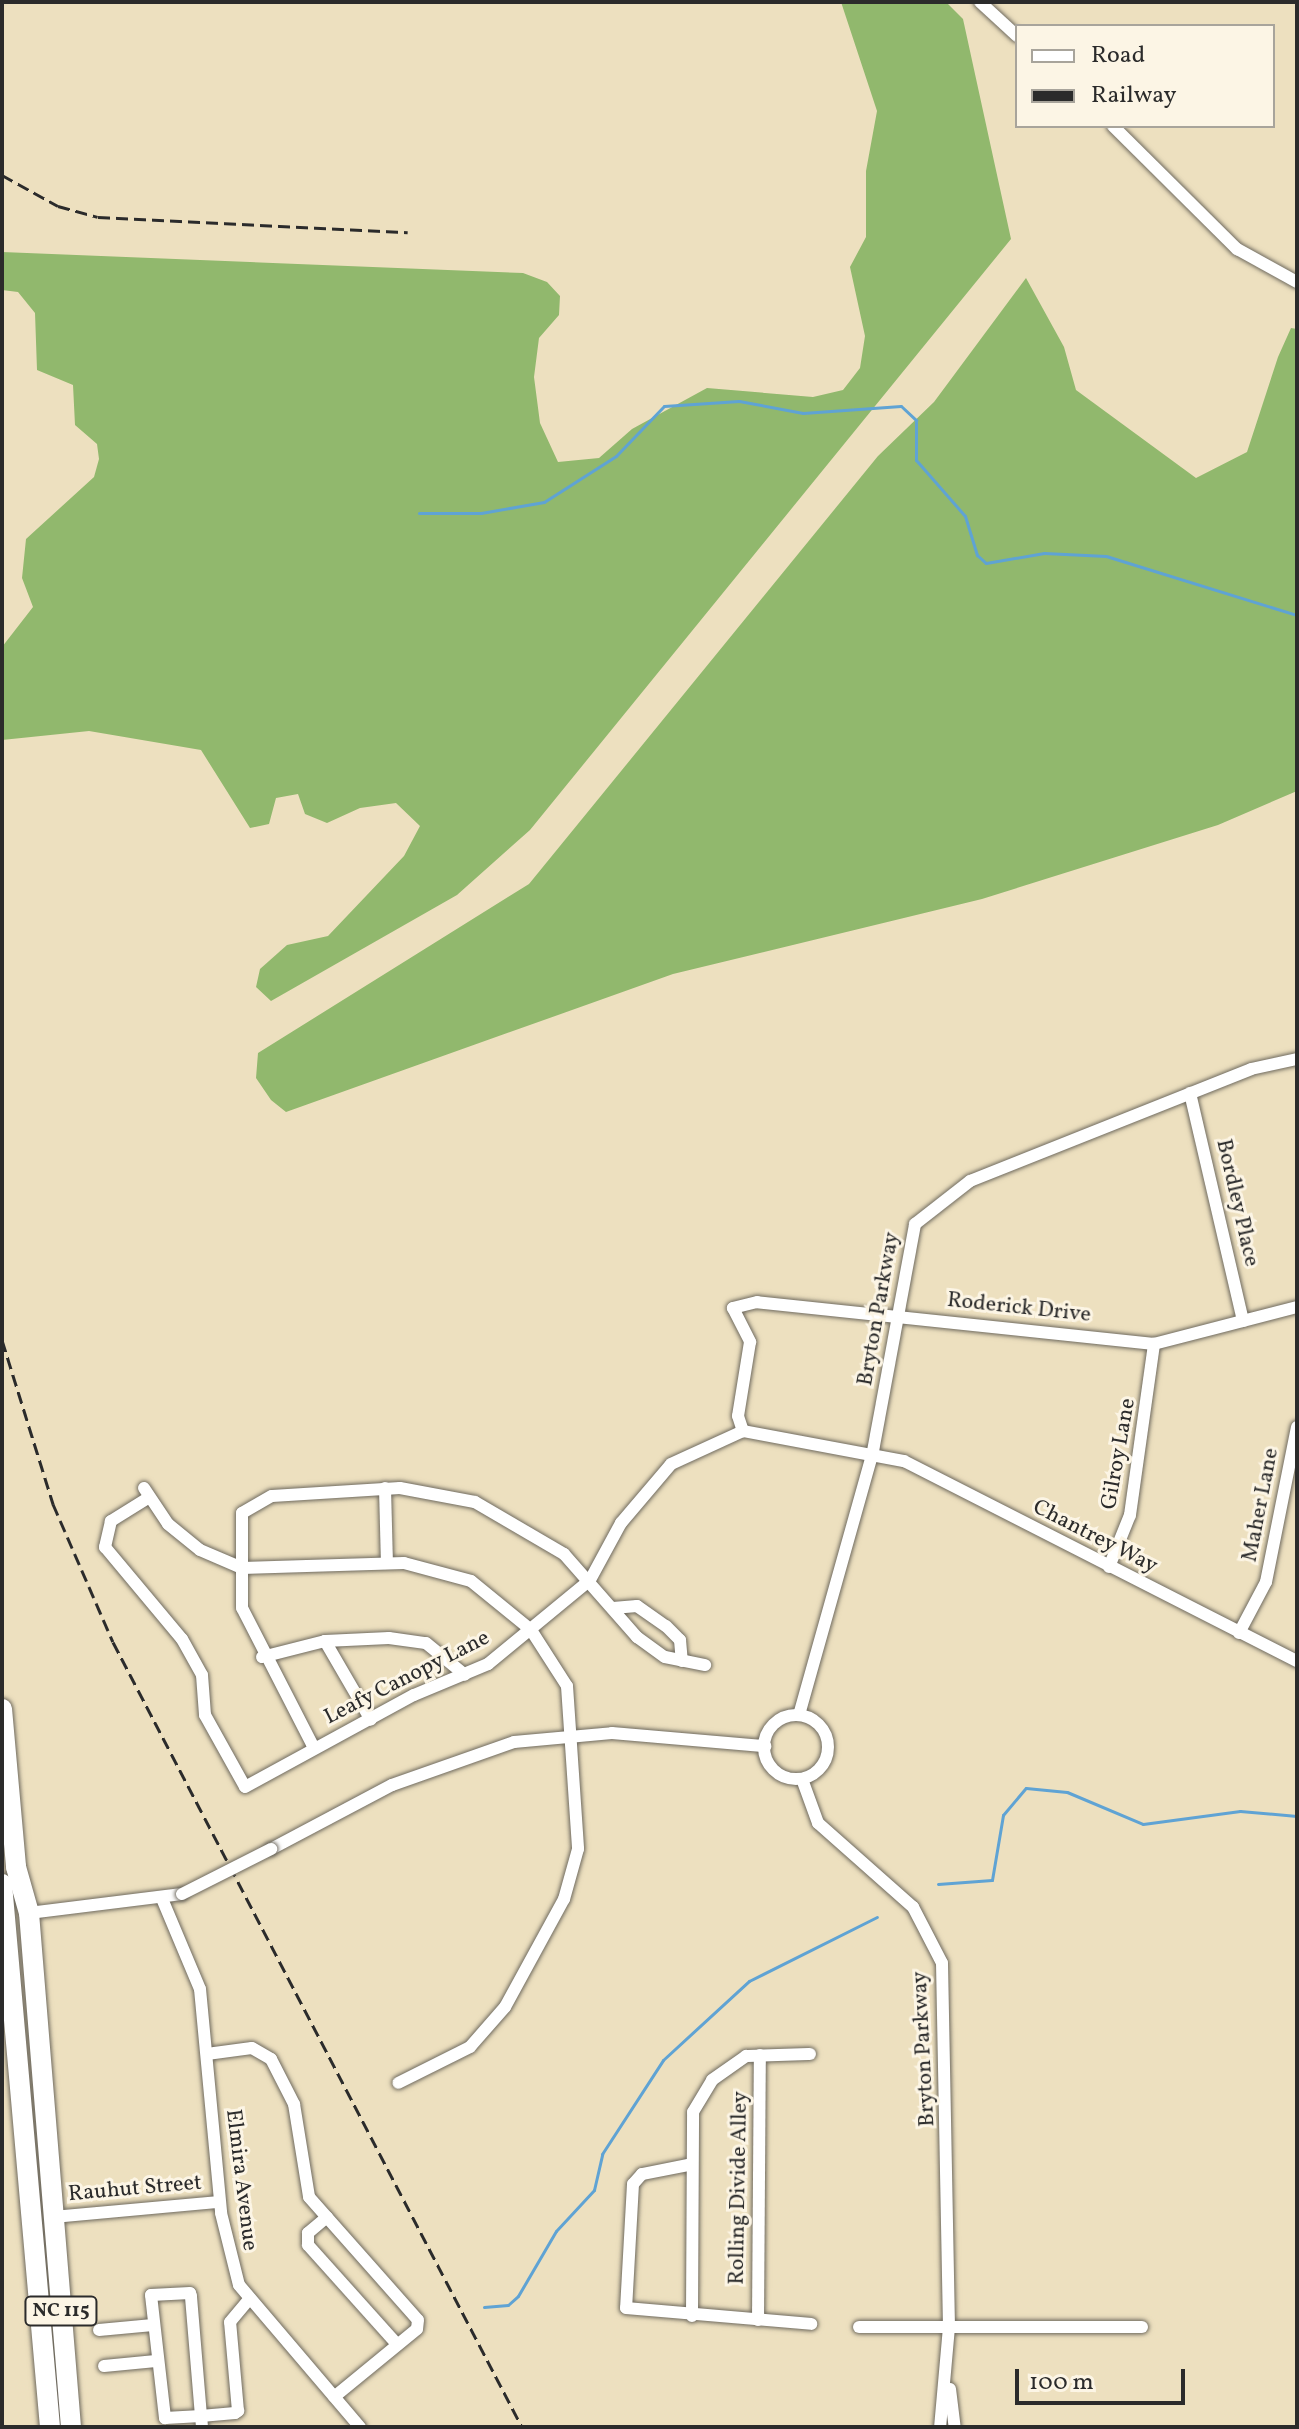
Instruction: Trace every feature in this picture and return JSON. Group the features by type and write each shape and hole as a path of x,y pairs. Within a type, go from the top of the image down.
{"main road":[{"name":"NC 115","path":"2,1709 16,1867 29,1913 71,2427"},
{"path":"2,1810 14,1903 29,1913"},
{"name":"NC 115","path":"2,1884 50,2427"},
{"path":"4,1914 17,1930 25,2006 38,2027"}],"street":[{"path":"980,2 1015,34"},
{"path":"1115,128 1237,249 1297,282"},
{"name":"Bryton Parkway","path":"799,1715 873,1451 915,1224 943,1196 1190,1093 1297,1059"},
{"name":"Bordley Place","path":"1190,1093 1243,1321"},
{"name":"Roderick Drive","path":"743,1431 738,1416 750,1342 733,1308 757,1302 1154,1344 1297,1307"},
{"name":"Gilroy Lane","path":"1109,1567 1130,1515 1154,1344"},
{"name":"Maher Lane","path":"1239,1633 1266,1582 1297,1427"},
{"name":"Chantrey Way","path":"743,1431 873,1451 1297,1661"},
{"name":"Leafy Canopy Lane","path":"242,1568 200,1550 146,1493 111,1521 105,1547 182,1639 202,1675 205,1715 245,1787 314,1748 465,1675 531,1630 590,1580 621,1523 671,1464 743,1431"},
{"path":"385,1488 387,1563"},
{"path":"314,1748 262,1657 242,1608 240,1526 252,1502 385,1488 475,1502 523,1525 590,1580 637,1637 682,1661 705,1665"},
{"path":"242,1568 387,1563 446,1569 471,1581 531,1630 567,1686 573,1733 578,1849 564,1899 505,2007 470,2047 398,2083"},
{"path":"613,1608 637,1606 666,1626 680,1640 682,1661"},
{"path":"262,1657 325,1641 426,1643 465,1675"},
{"path":"325,1641 371,1720"},
{"path":"799,1715 818,1723 829,1750 820,1769 802,1779 773,1770 765,1746 773,1725 799,1715"},
{"path":"29,1913 163,1901 453,1759 573,1733 765,1746"},
{"name":"Bryton Parkway","path":"802,1779 818,1823 913,1907 942,1963 949,2327 948,2370 940,2427"},
{"name":"Elmira Avenue","path":"163,1901 200,1989 219,2202 226,2247 250,2298 360,2427"},
{"path":"207,2054 252,2048 271,2059 294,2104 303,2185 327,2217 418,2320 417,2329 395,2342 334,2397"},
{"path":"692,2316 688,2165 693,2112 712,2080 746,2056 810,2054"},
{"name":"Rolling Divide Alley","path":"758,2320 760,2055"},
{"path":"688,2165 642,2174 633,2184 626,2308 811,2324"},
{"name":"Rauhut Street","path":"53,2217 219,2202"},
{"path":"327,2217 308,2233 308,2245 395,2342"},
{"path":"201,2421 190,2293 151,2295 161,2417 201,2421 238,2411 230,2322 250,2298"},
{"path":"99,2330 153,2325"},
{"path":"859,2327 1142,2327"},
{"path":"104,2366 156,2361"},
{"name":"Bryton Parkway","path":"948,2370 955,2427"}],"green space":[{"path":"841,2 946,2 963,19 1011,239 530,830 457,895 271,1001 256,987 260,969 287,945 328,936 404,856 420,826 396,803 360,808 327,823 305,814 298,794 276,798 269,824 250,828 201,750 89,731 2,740 2,647 33,607 22,578 26,539 94,477 99,459 97,444 75,425 73,385 37,370 35,313 18,292 2,290 2,252 523,273 547,282 560,296 559,315 539,338 534,377 540,423 558,462 599,458 632,429 707,388 813,397 843,390 860,368 865,336 850,267 866,237 866,171 877,111"},
{"path":"1026,278 1064,347 1076,390 1196,478 1247,452 1278,357 1291,328 1297,329 1297,791 1218,825 982,899 673,974 286,1112 271,1100 256,1078 258,1053 529,884 878,456 934,402"}],"waterway":[{"path":"419,513 481,513 544,502 616,456 664,406 739,401 803,413 901,406 916,420 916,460 965,516 977,555 986,563 1044,553 1106,556 1297,615"},
{"path":"938,1884 992,1880 1003,1815 1026,1788 1067,1792 1143,1824 1240,1811 1297,1816"},
{"path":"484,2307 508,2305 518,2296 556,2231 594,2190 602,2154 663,2060 749,1981 877,1917"}],"railway":[{"path":"2,175 58,206 98,217 408,232"},
{"path":"2,1340 53,1504 113,1642 522,2427"}]}
